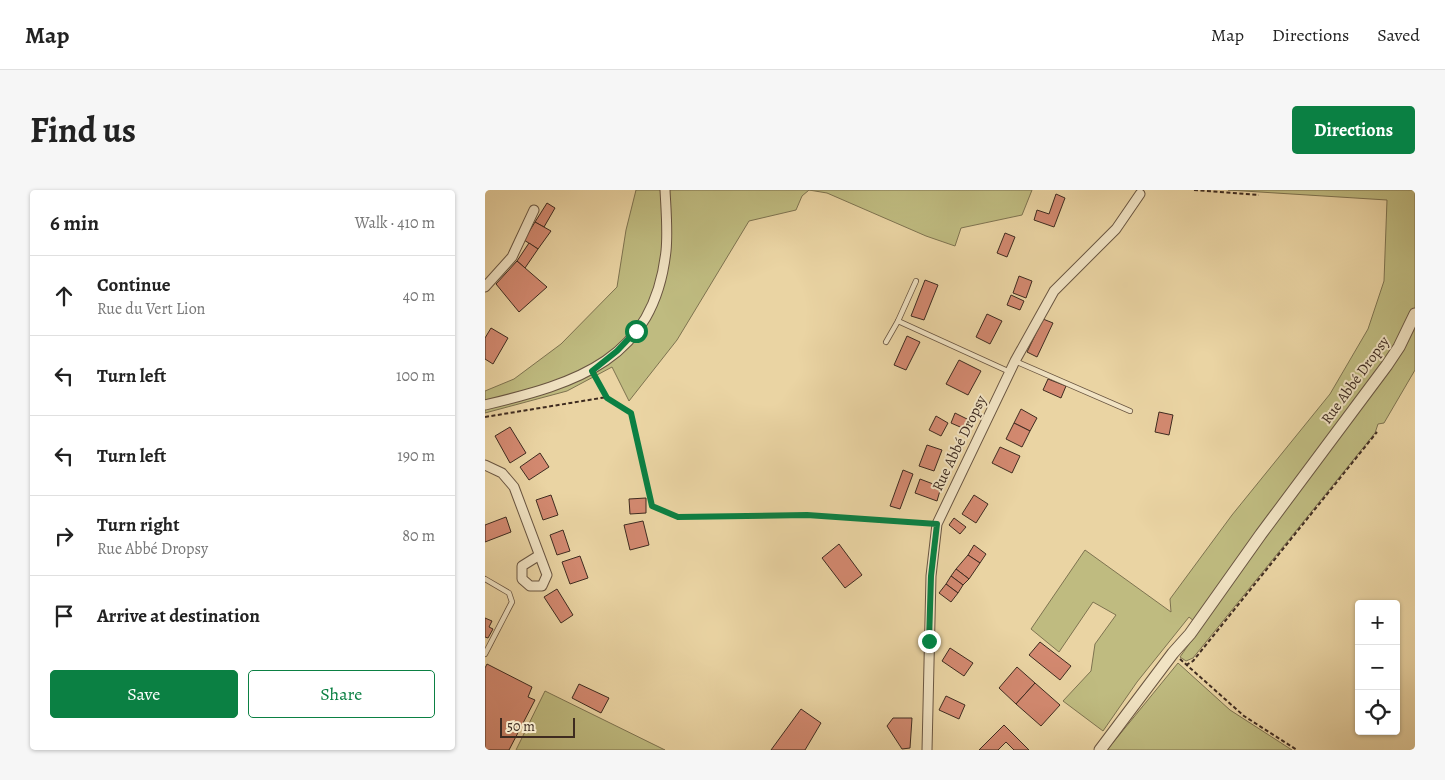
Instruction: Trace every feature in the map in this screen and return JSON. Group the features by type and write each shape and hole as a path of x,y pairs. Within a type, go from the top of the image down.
{"street":[{"path":"485,404 539,392 592,371 617,351 636,331 650,310 663,269 666,250 665,190"},
{"name":"Rue Abbé Dropsy","path":"927,750 931,576 937,524 1015,361 1053,291 1116,229 1140,194"},
{"path":"485,287 512,256 535,210"},
{"name":"Rue Abbé Dropsy","path":"1100,750 1173,653 1190,634 1261,534 1387,365 1415,314"},
{"path":"485,466 502,474 514,486 538,556"}],"lane":[{"path":"886,342 898,321 916,281"},
{"path":"898,321 1010,372"},
{"path":"1015,361 1131,411"},
{"path":"485,579 509,593 512,602 485,654"}],"path":[{"path":"1194,190 1259,195"},
{"path":"592,371 607,398 631,413 652,506 678,517 807,515 937,524"},
{"path":"485,417 607,398"},
{"path":"1186,665 1193,661 1377,432"},
{"path":"1173,653 1244,716 1297,750"}],"shaded area":[{"path":"636,190 809,190 802,196 796,210 749,221 677,340 629,401 612,367 567,391 485,413 485,391 514,379 561,344 617,287 626,230"},
{"path":"809,190 1032,190 1022,215 961,228 955,246 926,236 827,193"},
{"path":"1228,190 1415,190 1415,370 1384,423 1378,424 1375,433 1193,658 1186,661 1180,657 1201,627 1189,617 1137,682 1103,731 1063,701 1091,671 1095,644 1116,615 1093,602 1059,652 1031,629 1085,550 1171,612 1170,599 1232,515 1330,394 1368,329 1384,281 1387,200"},
{"path":"1178,663 1230,710 1292,750 1107,750"},
{"path":"545,691 665,750 516,750"}],"building":[{"path":"1056,194 1065,198 1054,227 1034,220 1037,210 1049,214"},
{"path":"547,203 555,208 544,227 535,222"},
{"path":"535,222 551,231 538,249 524,240"},
{"path":"1005,233 1015,237 1007,257 997,253"},
{"path":"529,243 538,249 525,268 517,261"},
{"path":"517,261 547,287 519,312 496,284"},
{"path":"1019,276 1032,281 1026,298 1013,293"},
{"path":"925,280 938,285 924,320 911,316"},
{"path":"1011,295 1024,301 1020,310 1007,305"},
{"path":"987,314 1002,321 990,344 976,337"},
{"path":"1043,319 1053,323 1037,357 1027,352"},
{"path":"491,328 508,338 493,364 485,359 485,338"},
{"path":"907,336 920,342 906,370 894,365"},
{"path":"959,360 981,371 968,395 946,384"},
{"path":"1048,379 1066,386 1061,398 1043,390"},
{"path":"1021,409 1037,418 1030,431 1014,423"},
{"path":"1159,412 1173,415 1169,435 1155,432"},
{"path":"955,413 971,421 967,430 951,423"},
{"path":"936,416 948,423 941,436 929,430"},
{"path":"1014,423 1030,431 1022,447 1006,439"},
{"path":"510,427 526,453 510,463 495,436"},
{"path":"927,445 942,450 934,471 919,466"},
{"path":"1000,447 1020,456 1012,473 992,463"},
{"path":"540,453 549,467 529,480 520,467"},
{"path":"903,470 913,474 900,509 890,506"},
{"path":"920,479 941,487 937,501 915,493"},
{"path":"551,495 558,515 543,520 536,500"},
{"path":"974,495 988,504 976,523 962,514"},
{"path":"646,498 646,513 630,514 629,499"},
{"path":"506,517 511,532 485,542 485,525"},
{"path":"954,518 966,527 960,534 949,525"},
{"path":"643,521 649,545 630,550 624,525"},
{"path":"563,530 570,551 557,555 550,535"},
{"path":"839,544 862,575 845,588 822,558"},
{"path":"974,545 986,554 980,563 968,555"},
{"path":"968,555 980,563 969,579 956,569"},
{"path":"580,556 588,578 570,584 562,562"},
{"path":"956,569 969,579 963,585 951,576"},
{"path":"951,576 963,585 958,593 946,584"},
{"path":"946,584 958,593 951,602 939,593"},
{"path":"557,589 573,615 561,623 544,597"},
{"path":"485,618 492,621 489,627 493,629 488,638 485,637"},
{"path":"1040,642 1071,666 1060,680 1029,655"},
{"path":"950,648 973,663 964,676 942,661"},
{"path":"487,664 532,687 528,697 535,700 509,750 485,750 485,668"},
{"path":"1017,667 1035,683 1016,704 999,688"},
{"path":"1035,683 1060,705 1041,726 1016,704"},
{"path":"579,684 609,698 601,713 572,698"},
{"path":"946,696 965,705 959,719 939,710"},
{"path":"801,709 821,723 805,750 771,750"},
{"path":"893,718 912,718 910,748 902,749 887,726"},
{"path":"1004,725 1029,750 1014,750 1006,742 998,750 979,750"}],"route":[{"path":"636,331 617,351 592,371 607,398 631,413 652,506 678,517 807,515 937,524 931,576 929,641"}]}
